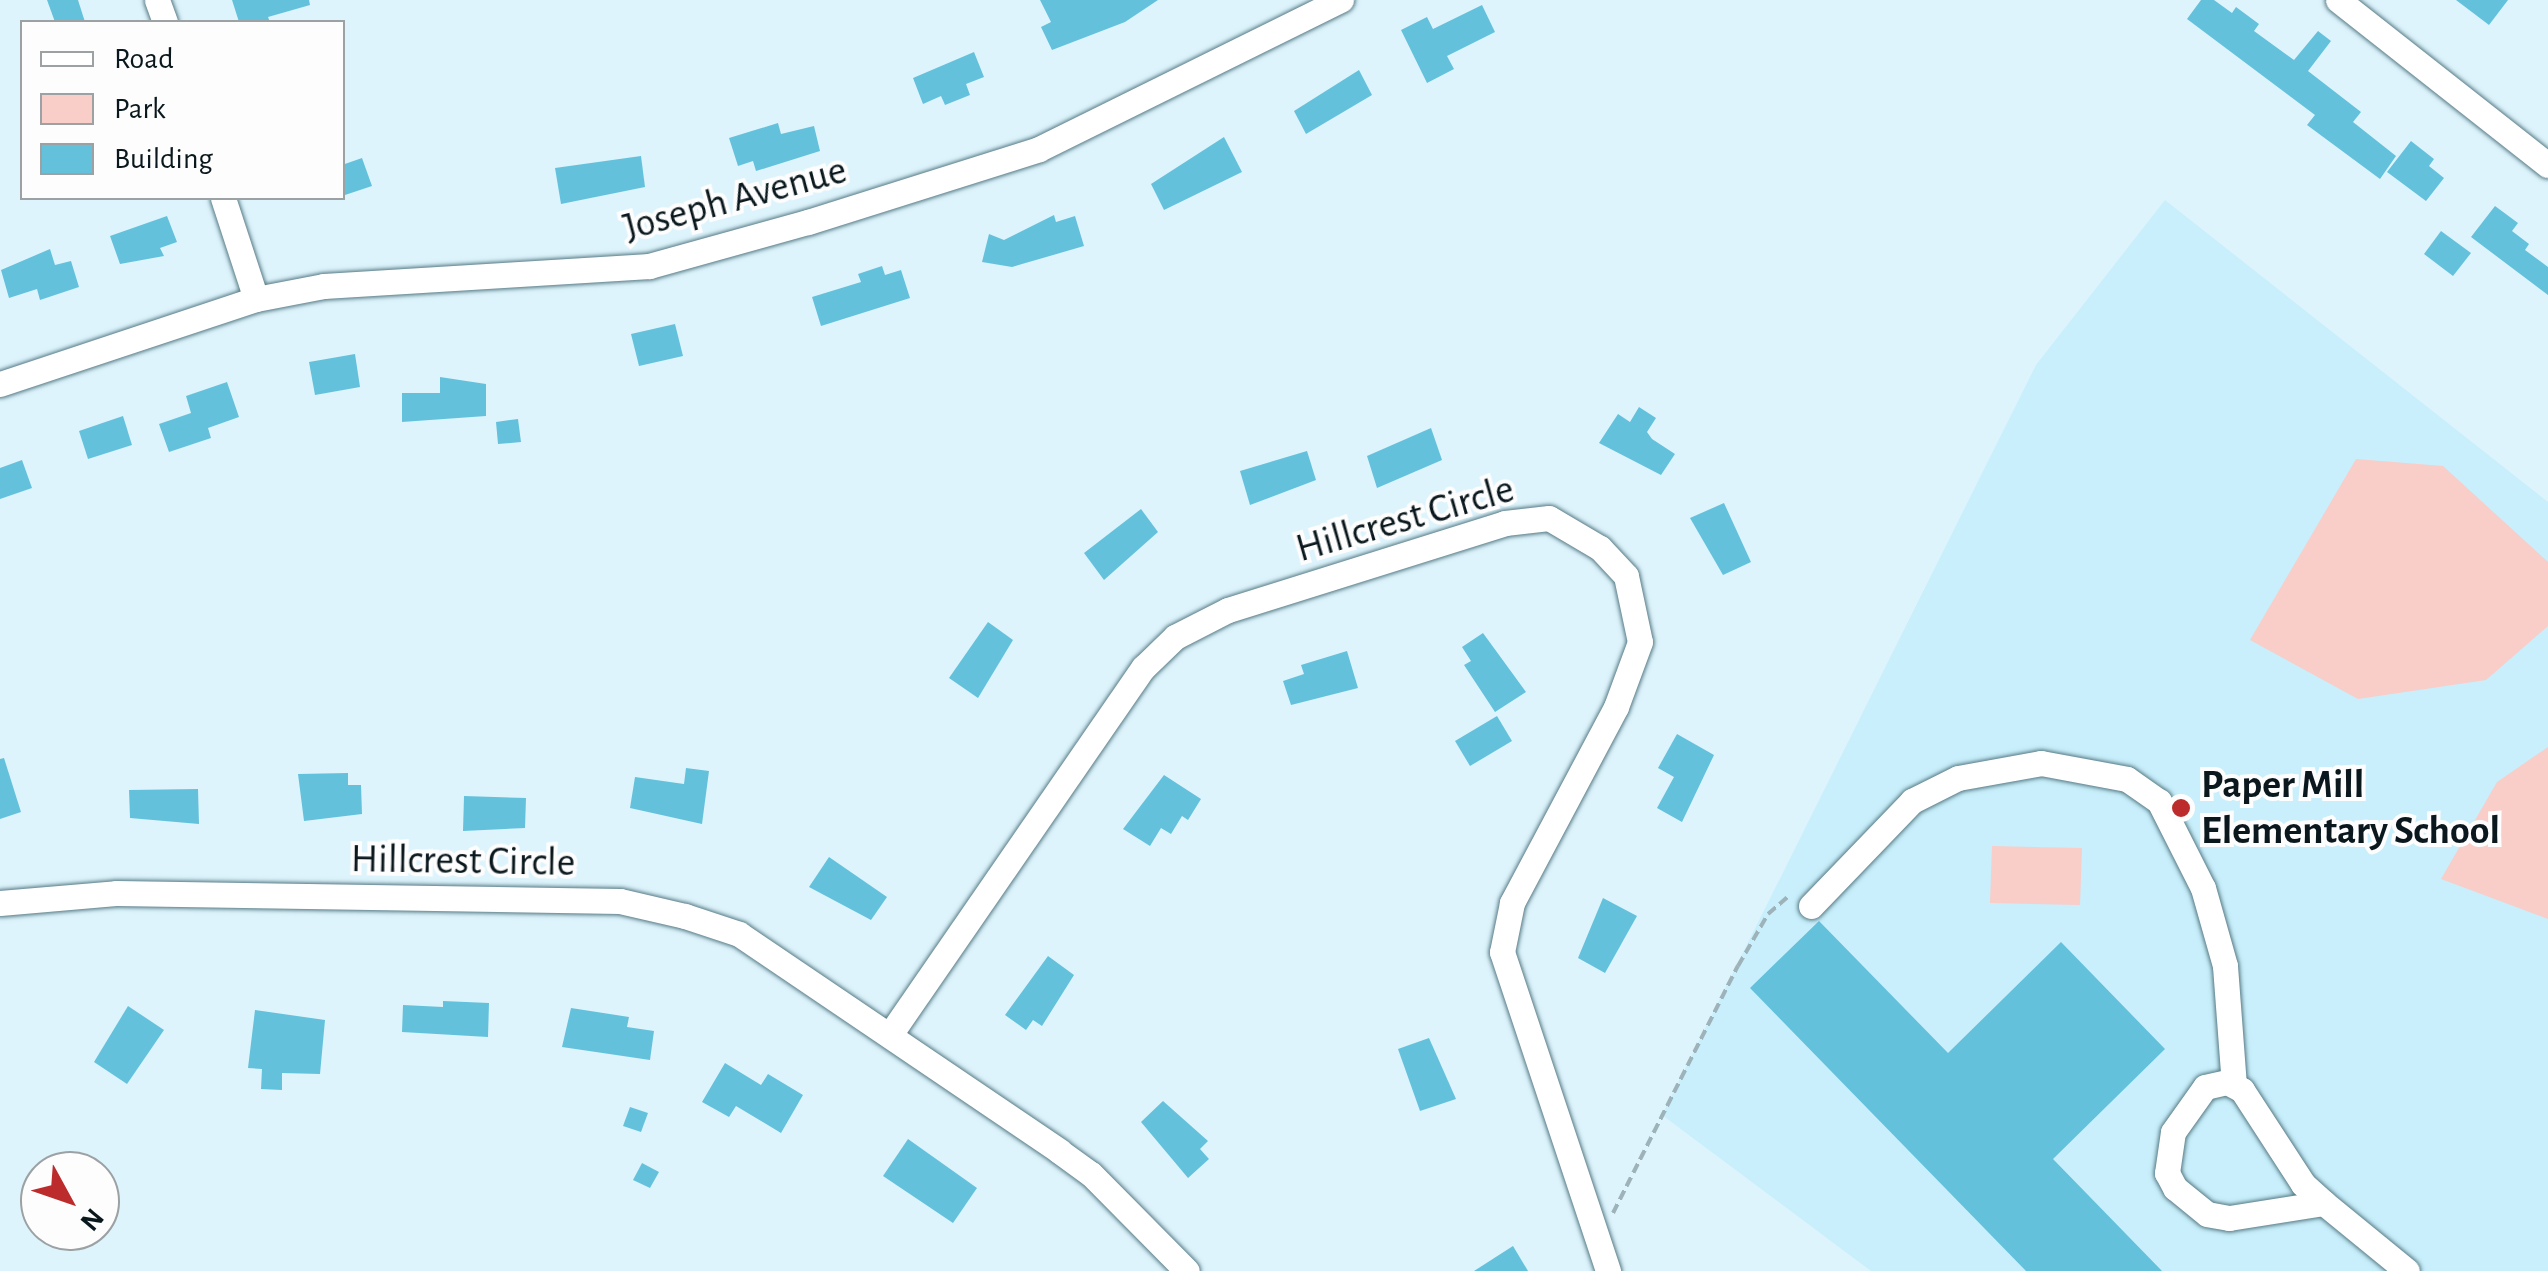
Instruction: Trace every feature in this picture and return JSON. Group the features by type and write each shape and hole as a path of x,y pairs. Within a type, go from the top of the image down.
{"street":[{"name":"Joseph Avenue","path":"0,384 256,299 324,286 667,261 1039,148 1341,0"},
{"path":"2338,0 2548,165"},
{"path":"223,200 256,299"},
{"name":"Hillcrest Circle","path":"891,1032 1143,668 1175,638 1228,610 1505,523 1549,518 1600,548 1626,576 1640,642 1616,707 1512,903 1502,952 1608,1271"},
{"path":"1811,906 1912,800 1958,778 2041,763 2127,779 2159,801 2203,888 2224,966 2234,1085 2303,1184 2407,1271"},
{"name":"Hillcrest Circle","path":"0,903 116,894 620,901 739,934 891,1032 1091,1174 1187,1271"},
{"path":"2234,1085 2205,1087 2186,1109 2168,1151 2167,1172 2188,1204 2229,1218 2324,1203"}],"path":[{"path":"1613,1213 1768,914 1797,890 1811,906"}],"shaded area":[{"name":"Paper Mill Elementary School","path":"2165,200 2548,502 2548,1271 1871,1271 1662,1115 2036,365"}],"green space":[{"path":"2356,459 2443,466 2548,562 2548,626 2486,680 2358,699 2250,640"},
{"path":"2548,747 2548,919 2441,879 2497,782"},
{"path":"1992,846 2082,848 2080,905 1990,903"}],"building":[{"path":"47,0 78,0 84,20 54,20"},
{"path":"232,0 309,0 310,5 268,17 269,20 238,20"},
{"path":"1040,0 1158,0 1125,22 1052,50 1041,27 1051,22"},
{"path":"2201,0 2214,0 2232,13 2236,7 2259,24 2254,31 2294,60 2318,31 2331,41 2308,71 2361,112 2353,122 2396,156 2380,179 2307,125 2315,115 2187,19"},
{"path":"2456,0 2508,0 2489,25"},
{"path":"1482,5 1495,32 1447,56 1454,69 1427,83 1401,30 1427,17 1433,29"},
{"path":"974,52 984,77 966,84 970,95 945,105 941,96 923,104 913,78"},
{"path":"1359,70 1372,95 1306,134 1294,111"},
{"path":"778,123 781,134 814,126 820,151 756,171 753,161 738,166 729,138"},
{"path":"1224,137 1242,172 1164,210 1151,184"},
{"path":"2411,141 2434,159 2429,166 2444,178 2426,201 2387,172"},
{"path":"641,156 645,187 561,204 555,168"},
{"path":"362,158 372,186 345,195 345,164"},
{"path":"2495,206 2518,223 2512,231 2529,244 2525,250 2548,267 2548,295 2471,237"},
{"path":"1054,215 1056,222 1075,216 1084,246 1012,267 982,262 989,234 1004,240"},
{"path":"167,216 177,242 160,248 164,256 120,264 110,236"},
{"path":"2441,231 2471,253 2453,276 2424,254"},
{"path":"50,249 55,265 71,261 79,287 40,300 37,289 9,298 1,270"},
{"path":"882,266 885,275 901,270 910,298 821,326 812,297 861,282 858,274"},
{"path":"675,324 683,356 639,366 631,334"},
{"path":"355,354 360,387 315,395 309,362"},
{"path":"440,377 486,384 486,416 402,422 402,393 440,393"},
{"path":"227,382 239,417 208,428 211,438 169,452 159,424 191,413 186,396"},
{"path":"1639,407 1656,418 1647,432 1652,439 1675,454 1661,475 1599,443 1618,414 1630,422"},
{"path":"123,416 132,445 88,459 79,431"},
{"path":"518,419 521,442 498,444 496,422"},
{"path":"1431,428 1442,460 1377,488 1367,456"},
{"path":"1307,451 1316,480 1250,505 1240,471"},
{"path":"22,460 32,488 0,499 0,468"},
{"path":"1724,503 1751,562 1723,575 1690,518"},
{"path":"1141,509 1158,532 1104,580 1084,553"},
{"path":"988,622 1013,640 978,698 949,678"},
{"path":"1483,633 1526,692 1495,712 1464,665 1471,661 1462,647"},
{"path":"1347,651 1358,688 1291,705 1283,681 1304,674 1301,665"},
{"path":"1497,716 1512,741 1470,766 1455,741"},
{"path":"1677,734 1714,755 1682,822 1657,808 1674,777 1658,768"},
{"path":"4,758 21,812 0,819 0,759"},
{"path":"686,768 709,771 702,824 630,808 635,777 684,784"},
{"path":"348,773 348,785 361,785 362,814 304,821 298,774"},
{"path":"1164,775 1201,799 1188,820 1182,816 1171,834 1161,828 1150,846 1123,829"},
{"path":"198,789 199,824 130,818 129,790"},
{"path":"464,796 526,798 525,828 463,831"},
{"path":"829,857 887,897 871,920 809,887"},
{"path":"1603,898 1637,916 1605,973 1578,958"},
{"path":"1819,921 1948,1053 2061,942 2165,1049 2053,1159 2162,1271 2026,1271 1750,988"},
{"path":"1048,956 1074,975 1042,1026 1033,1020 1026,1030 1005,1015"},
{"path":"443,1001 489,1003 488,1037 402,1032 403,1005 443,1007"},
{"path":"128,1006 164,1030 127,1084 94,1062"},
{"path":"571,1008 629,1017 627,1027 654,1031 650,1060 562,1047"},
{"path":"255,1010 325,1020 320,1074 282,1073 282,1090 261,1089 262,1069 248,1068"},
{"path":"1429,1038 1456,1099 1420,1111 1398,1049"},
{"path":"725,1063 761,1085 768,1074 803,1095 781,1133 736,1106 729,1117 702,1102"},
{"path":"1163,1101 1208,1141 1200,1149 1209,1159 1188,1178 1141,1122"},
{"path":"630,1107 648,1113 641,1132 623,1126"},
{"path":"908,1139 977,1188 953,1223 883,1176"},
{"path":"642,1163 659,1172 650,1188 633,1180"},
{"path":"1513,1246 1528,1271 1474,1271"}],"place":[{"name":"Paper Mill Elementary School","path":"2181,808"}]}
